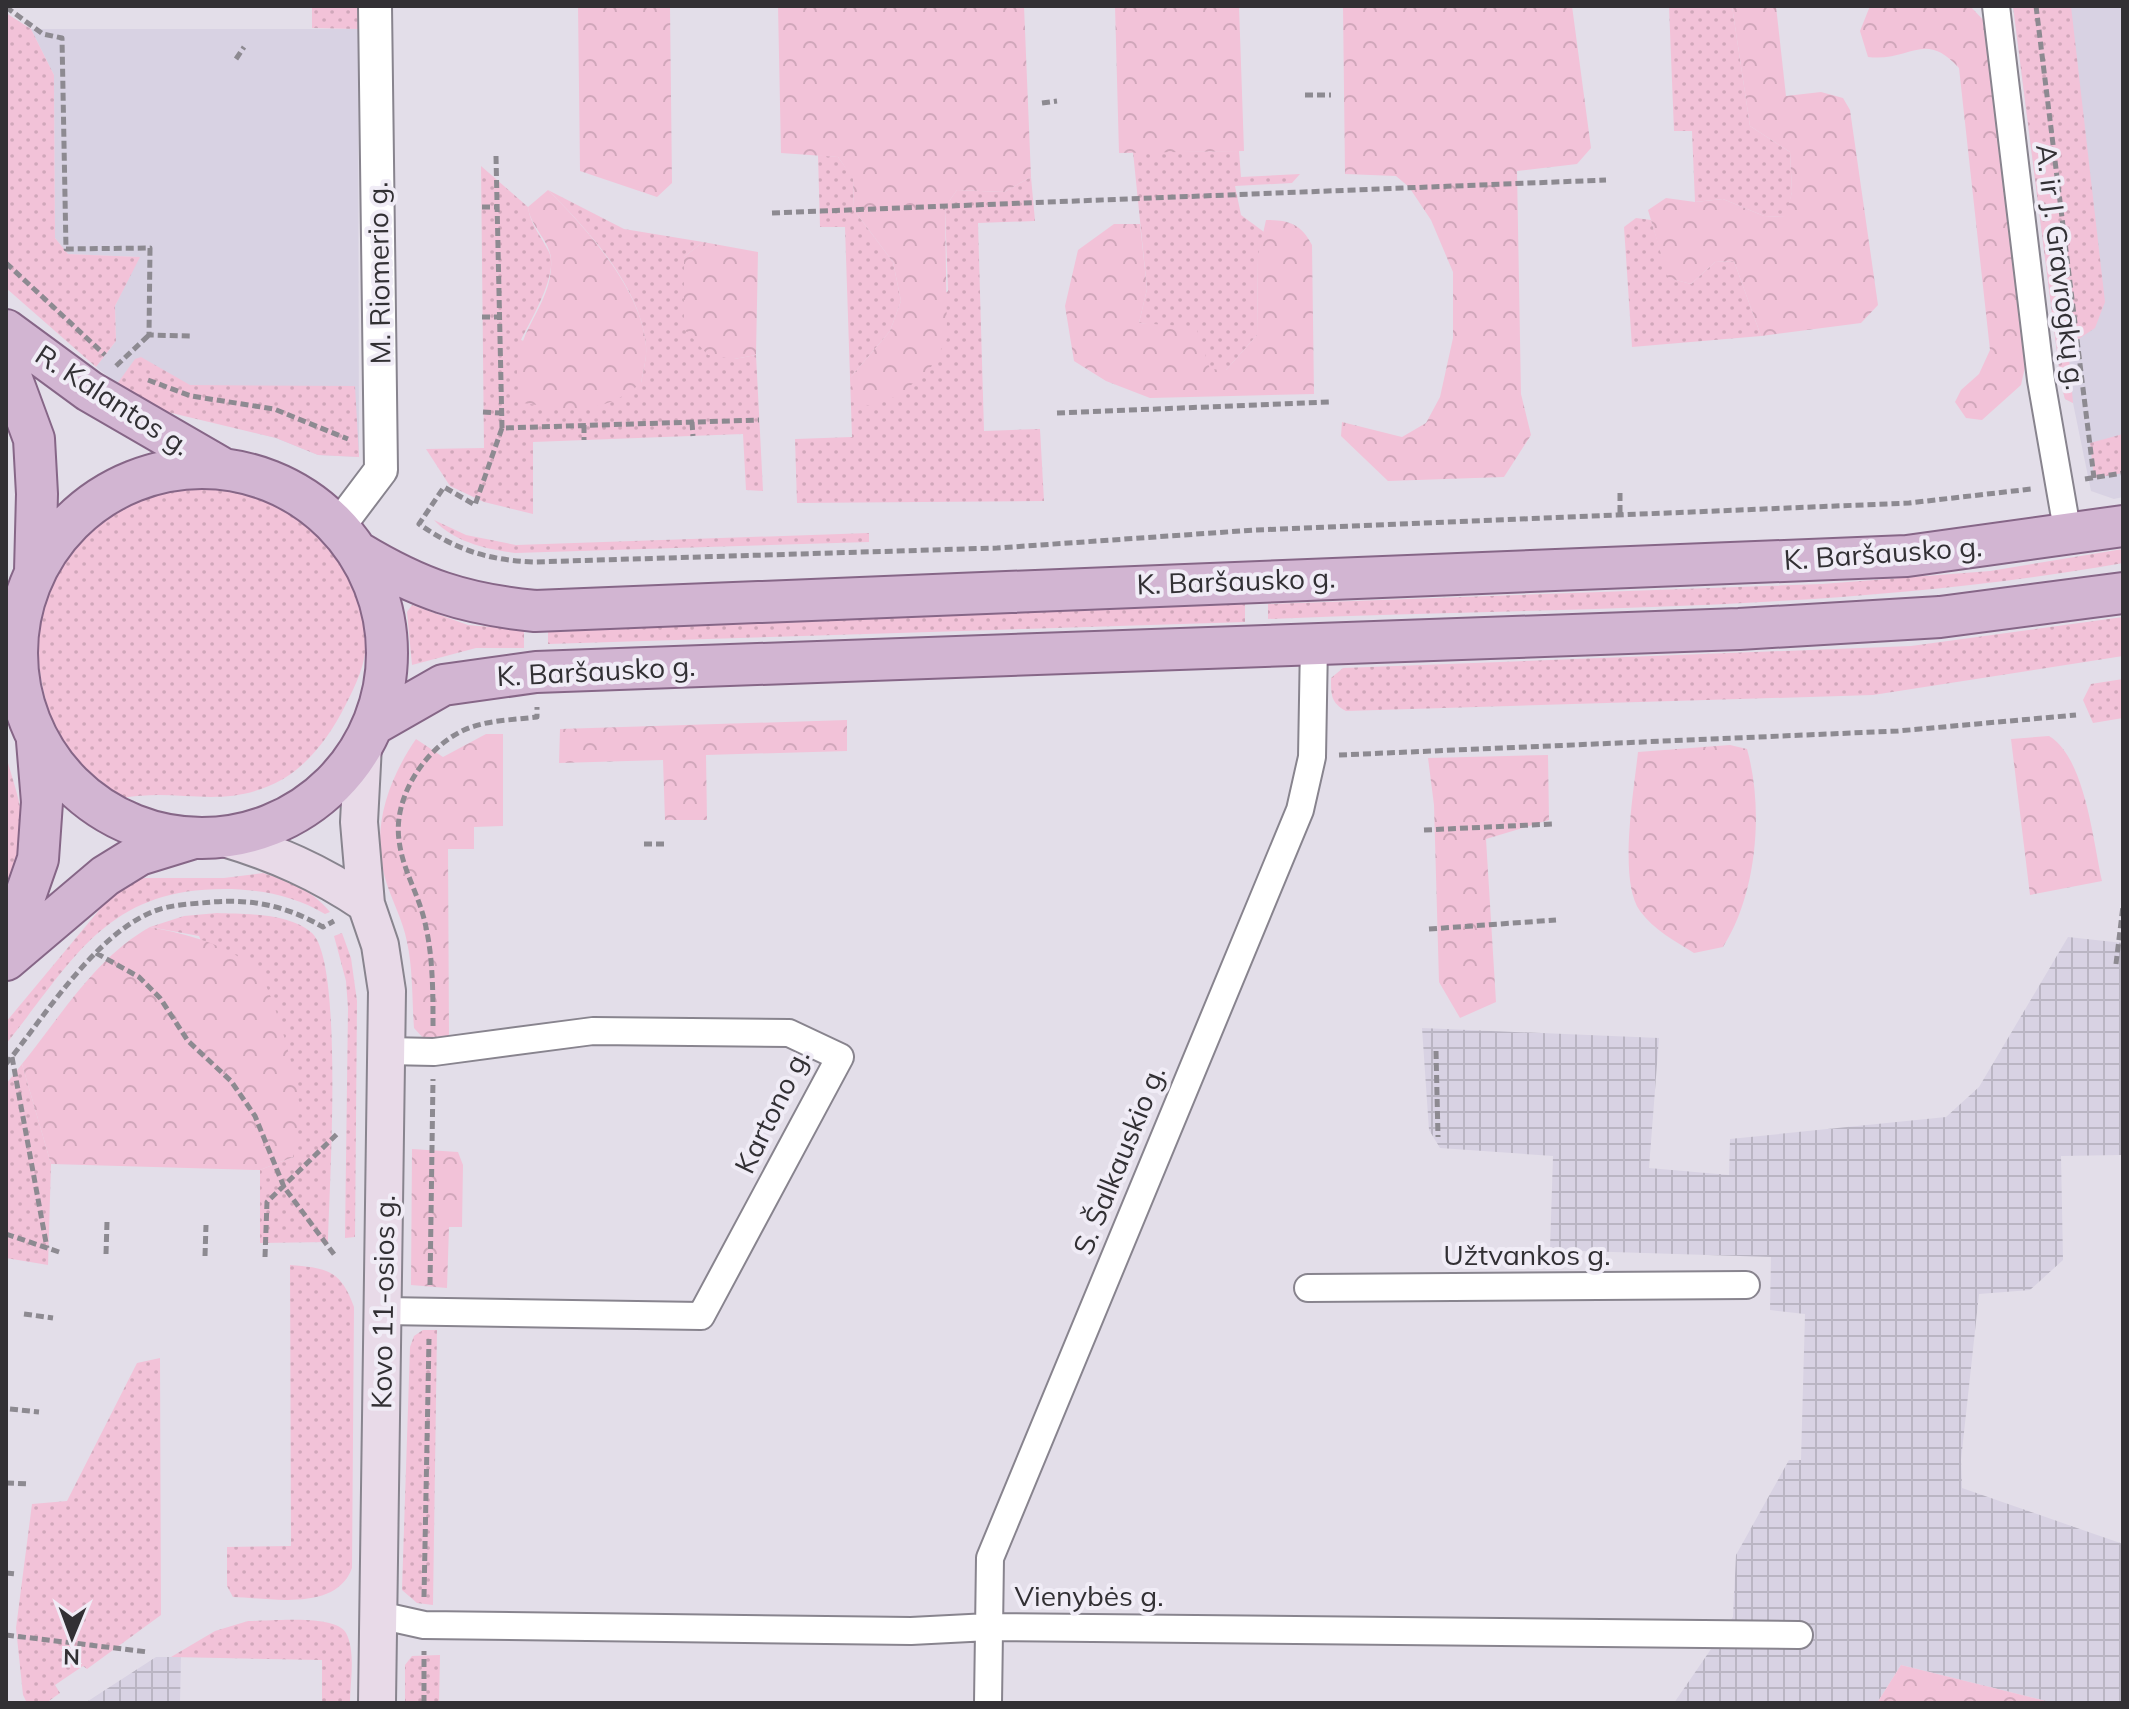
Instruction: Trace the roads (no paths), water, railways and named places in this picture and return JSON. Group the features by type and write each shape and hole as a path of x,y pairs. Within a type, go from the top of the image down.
{"main road":[{"name":"R. Kalantos g.","path":"6,330 89,391 222,468"},
{"name":"R. Kalantos g.","path":"6,363 34,439 37,494 35,571"},
{"path":"6,951 38,859 42,802 36,737 19,685 11,641 35,571 67,525 112,491 165,471 222,468 254,475 285,487 313,504 348,540 382,607 387,637 383,696 368,735 334,782 288,817 256,831 208,838 139,855 105,876 6,960"},
{"name":"K. Baršausko g.","path":"348,540 433,592 465,602 535,611 1907,556 2123,526"},
{"name":"K. Baršausko g.","path":"368,735 443,685 536,672 1739,629 1940,617 2123,593"},
{"name":"Kovo 11-osios g.","path":"368,735 359,822 366,904 380,945 385,976 387,1051 377,1703"},
{"path":"36,737 51,761 90,801 139,828 208,838 292,860 324,875 366,904"}],"street":[{"name":"M. Riomerio g.","path":"348,540 381,470 375,6"},
{"name":"A. ir J. Gravrogkų g.","path":"1996,6 2041,380 2068,535"},
{"name":"S. Šalkauskio g.","path":"988,1703 990,1558 1300,810 1312,757 1314,643"},
{"name":"Kartono g.","path":"383,1311 701,1316 840,1057 789,1033 593,1031 434,1052 387,1051"},
{"name":"Užtvankos g.","path":"1308,1288 1746,1285"},
{"name":"Vienybės g.","path":"379,1615 424,1625 911,1631 989,1627 1799,1635"}]}
